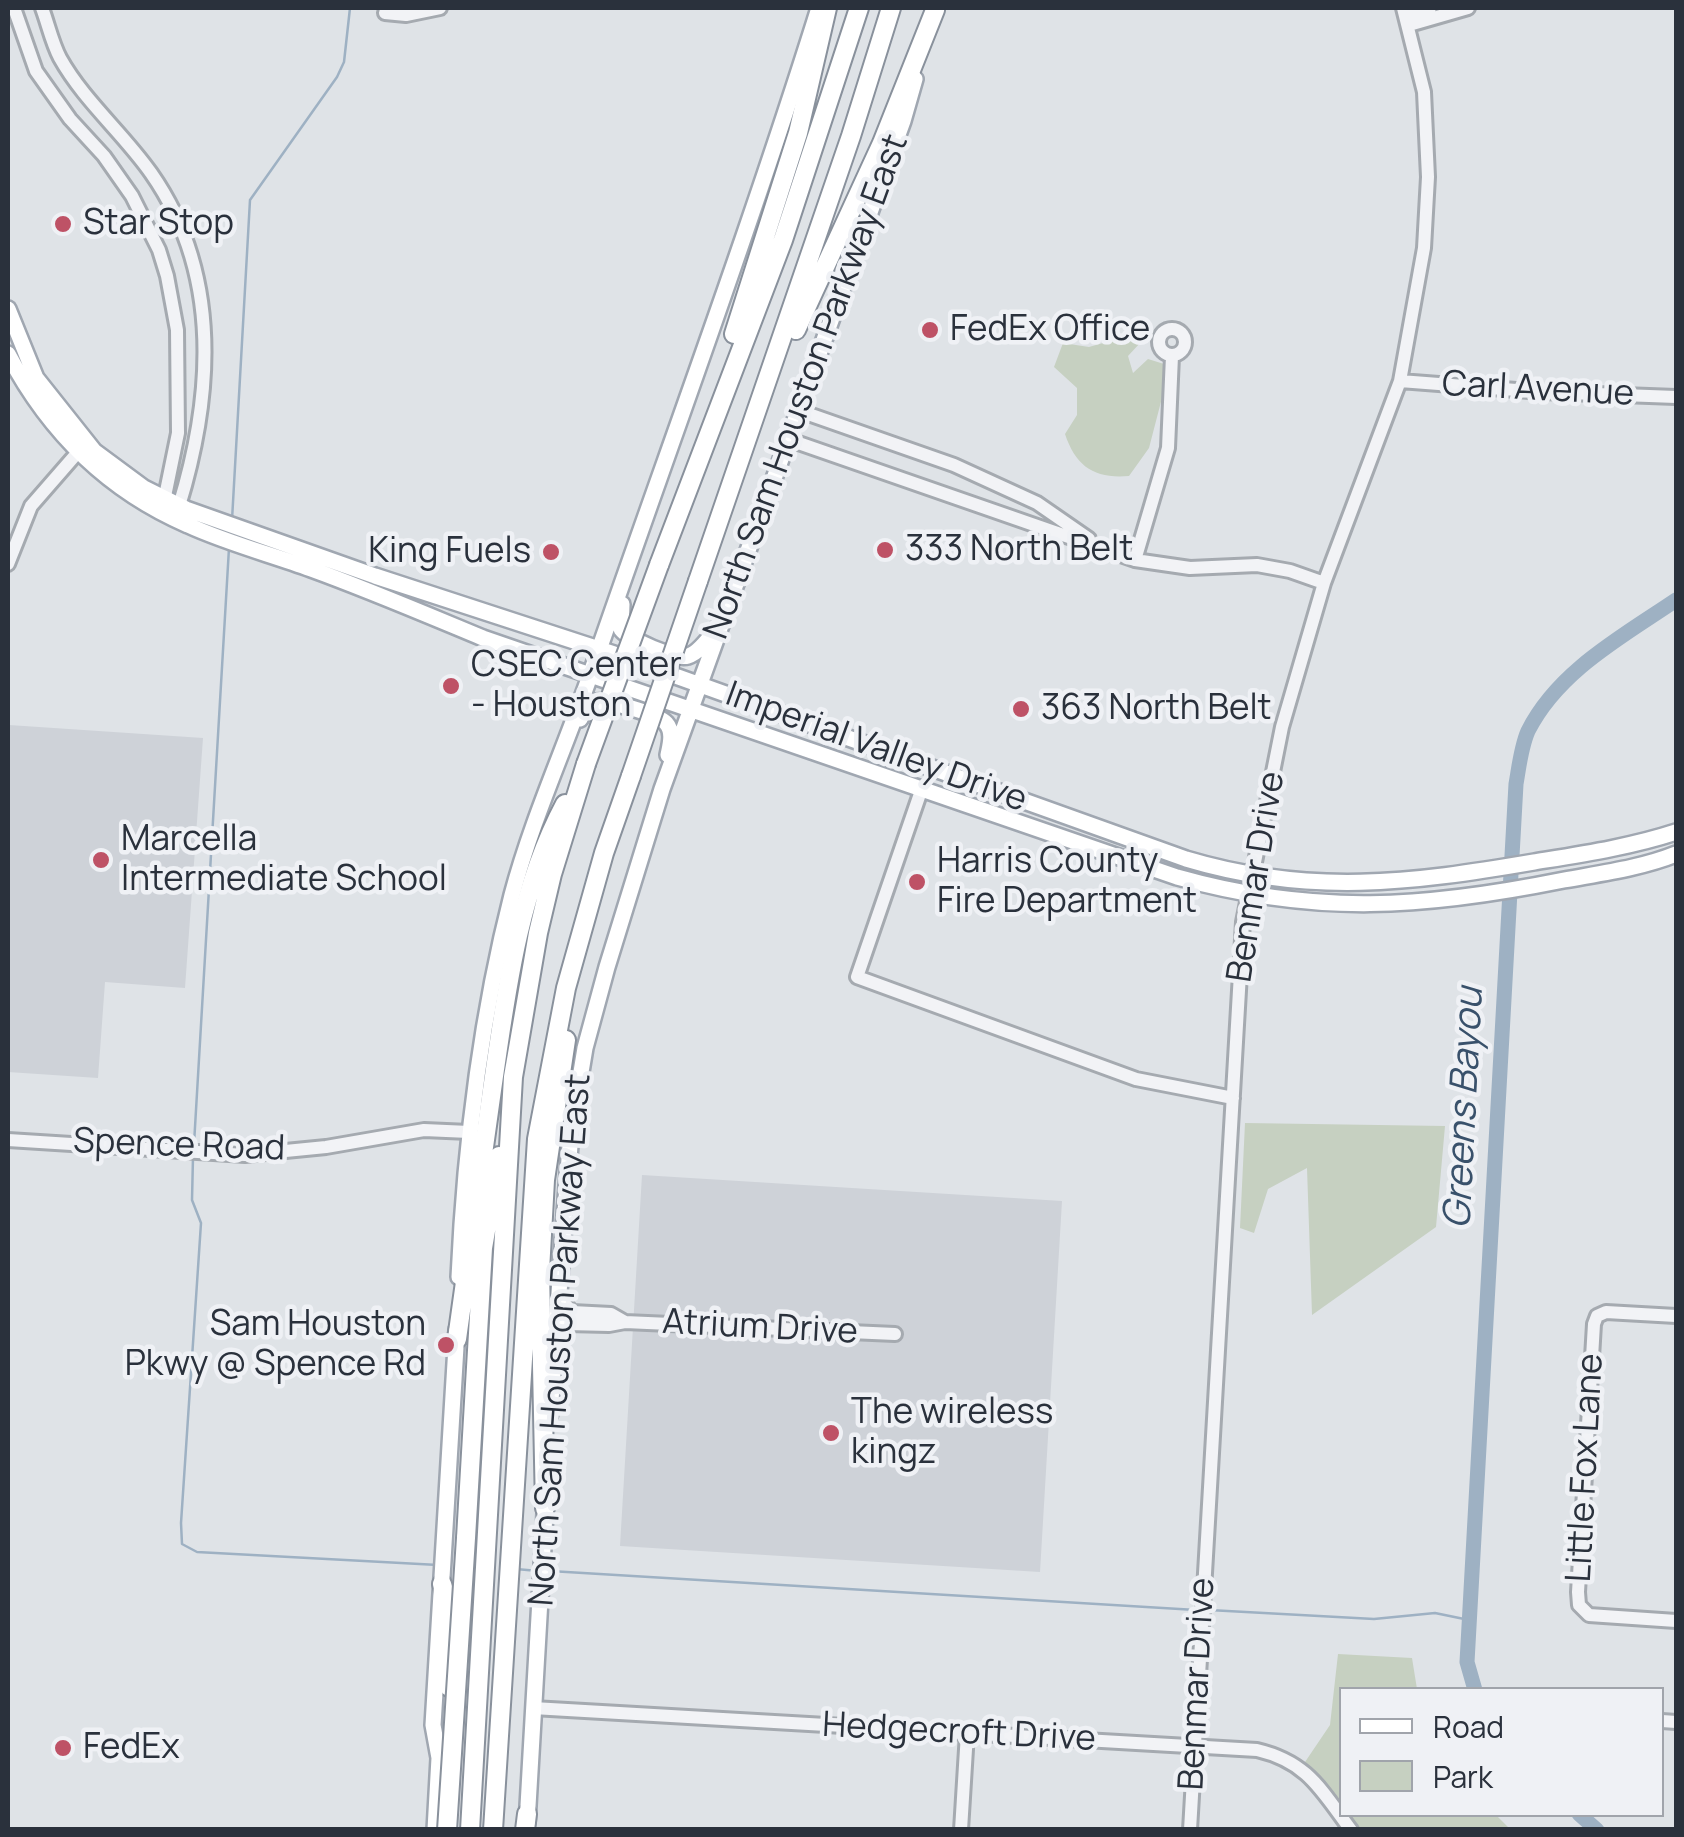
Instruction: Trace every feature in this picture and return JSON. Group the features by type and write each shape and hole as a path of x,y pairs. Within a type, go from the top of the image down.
{"highway":[{"path":"688,485 695,450 798,134 827,8"},
{"name":"North Sam Houston Parkway East","path":"470,1830 513,1077 538,933 586,764 783,240 850,40 857,8"},
{"name":"North Sam Houston Parkway East","path":"493,1830 538,1138 554,1041 584,919 891,8"},
{"path":"756,417 882,142 935,9"},
{"path":"457,1339 506,994 524,908 555,822 586,764"},
{"path":"545,1508 540,1271 545,1180 584,919"},
{"path":"448,1830 483,1248 513,1077"},
{"path":"442,1584 449,1608 448,1830"}],"main road":[{"path":"434,1830 440,1758 433,1724 469,1132 508,910 532,828 592,673 819,8"},
{"name":"North Sam Houston Parkway East","path":"526,1824 554,1339 571,1132 585,1048 662,789 903,121 935,9"},
{"name":"Imperial Valley Drive","path":"8,309 33,387"},
{"name":"Imperial Valley Drive","path":"8,354 110,481 211,527 600,649 1186,859 1250,874 1332,884 1396,882 1622,847 1676,832"},
{"name":"Imperial Valley Drive","path":"163,506 179,506 211,527"},
{"name":"Imperial Valley Drive","path":"249,540 482,638 1177,878 1247,894 1320,905 1398,904 1543,884 1676,854"},
{"path":"628,566 620,618 621,629 628,638 684,658 693,654 724,619"},
{"path":"418,611 426,592"},
{"path":"566,736 587,706 596,702 622,705 664,721 671,741 662,789"},
{"path":"881,775 888,754"},
{"path":"1396,882 1398,904"}],"street":[{"path":"14,8 36,71 70,119 104,156 144,217 167,276 176,330 178,433 163,506"},
{"path":"42,8 60,58 91,102 154,176 192,265 206,348 203,411 179,506"},
{"path":"385,13 406,15 440,8"},
{"path":"1406,16 1430,8"},
{"path":"1406,16 1468,8"},
{"name":"Benmar Drive","path":"1190,1830 1243,922 1284,722 1324,584 1400,381 1424,248 1428,177 1424,92 1406,16"},
{"path":"36,71 60,58"},
{"path":"144,217 170,206"},
{"path":"1135,560 1168,448 1172,356"},
{"name":"Carl Avenue","path":"1400,381 1676,397"},
{"path":"796,410 954,465 1036,503 1100,546"},
{"path":"787,439 1135,560 1190,568 1257,564 1290,570 1324,584"},
{"path":"8,564 31,506 82,447"},
{"path":"984,507 994,483"},
{"path":"922,788 858,977 1136,1079 1232,1098"},
{"name":"Spence Road","path":"8,1140 245,1155 424,1130 469,1132"},
{"name":"Atrium Drive","path":"558,1296 572,1312 611,1314 625,1322"},
{"name":"Little Fox Lane","path":"1676,1316 1606,1312 1597,1316 1578,1592 1579,1605 1590,1615 1676,1621"},
{"name":"Atrium Drive","path":"554,1339 567,1324 625,1322 895,1334"},
{"name":"Hedgecroft Drive","path":"534,1708 1258,1750 1294,1763 1313,1778 1339,1815"},
{"path":"961,1830 967,1733"}],"shaded area":[{"name":"Marcella Intermediate School","path":"9,725 203,738 185,988 105,982 98,1078 8,1072"},
{"path":"642,1175 1062,1201 1040,1572 620,1546"}],"green space":[{"path":"1117,339 1141,342 1128,356 1133,373 1148,359 1164,364 1163,394 1149,448 1129,476 1097,473 1075,455 1065,434 1077,415 1077,388 1054,367 1063,343 1089,347"},
{"path":"1245,1123 1445,1126 1436,1227 1312,1315 1307,1168 1268,1189 1254,1233 1240,1228"},
{"path":"1338,1654 1412,1658 1417,1687 1339,1687 1339,1802 1305,1762 1330,1725"},
{"path":"1351,1817 1498,1817 1510,1829 1360,1829"}],"waterway":[{"path":"232,520 250,200 337,77 344,62 350,8"},
{"path":"194,1144 229,548"},
{"name":"Greens Bayou","path":"1474,1687 1467,1662 1520,757 1528,731 1556,690 1593,656 1676,600"},
{"path":"193,1157 192,1200 201,1223 182,1544 197,1552 438,1565"},
{"path":"516,1569 538,1571"},
{"path":"550,1571 1196,1610"},
{"path":"1209,1610 1374,1619 1435,1613 1469,1620"},
{"name":"Greens Bayou","path":"1582,1817 1597,1830"}],"place":[{"name":"Star Stop","path":"63,224"},
{"name":"FedEx Office","path":"930,330"},
{"name":"333 North Belt","path":"885,550"},
{"name":"King Fuels","path":"551,552"},
{"name":"CSEC Center - Houston","path":"451,686"},
{"name":"363 North Belt","path":"1021,709"},
{"name":"Marcella Intermediate School","path":"101,860"},
{"name":"Harris County Fire Department","path":"917,882"},
{"name":"Sam Houston Pkwy @ Spence Rd","path":"446,1345"},
{"name":"The wireless kingz","path":"831,1433"},
{"name":"FedEx","path":"63,1748"}]}
